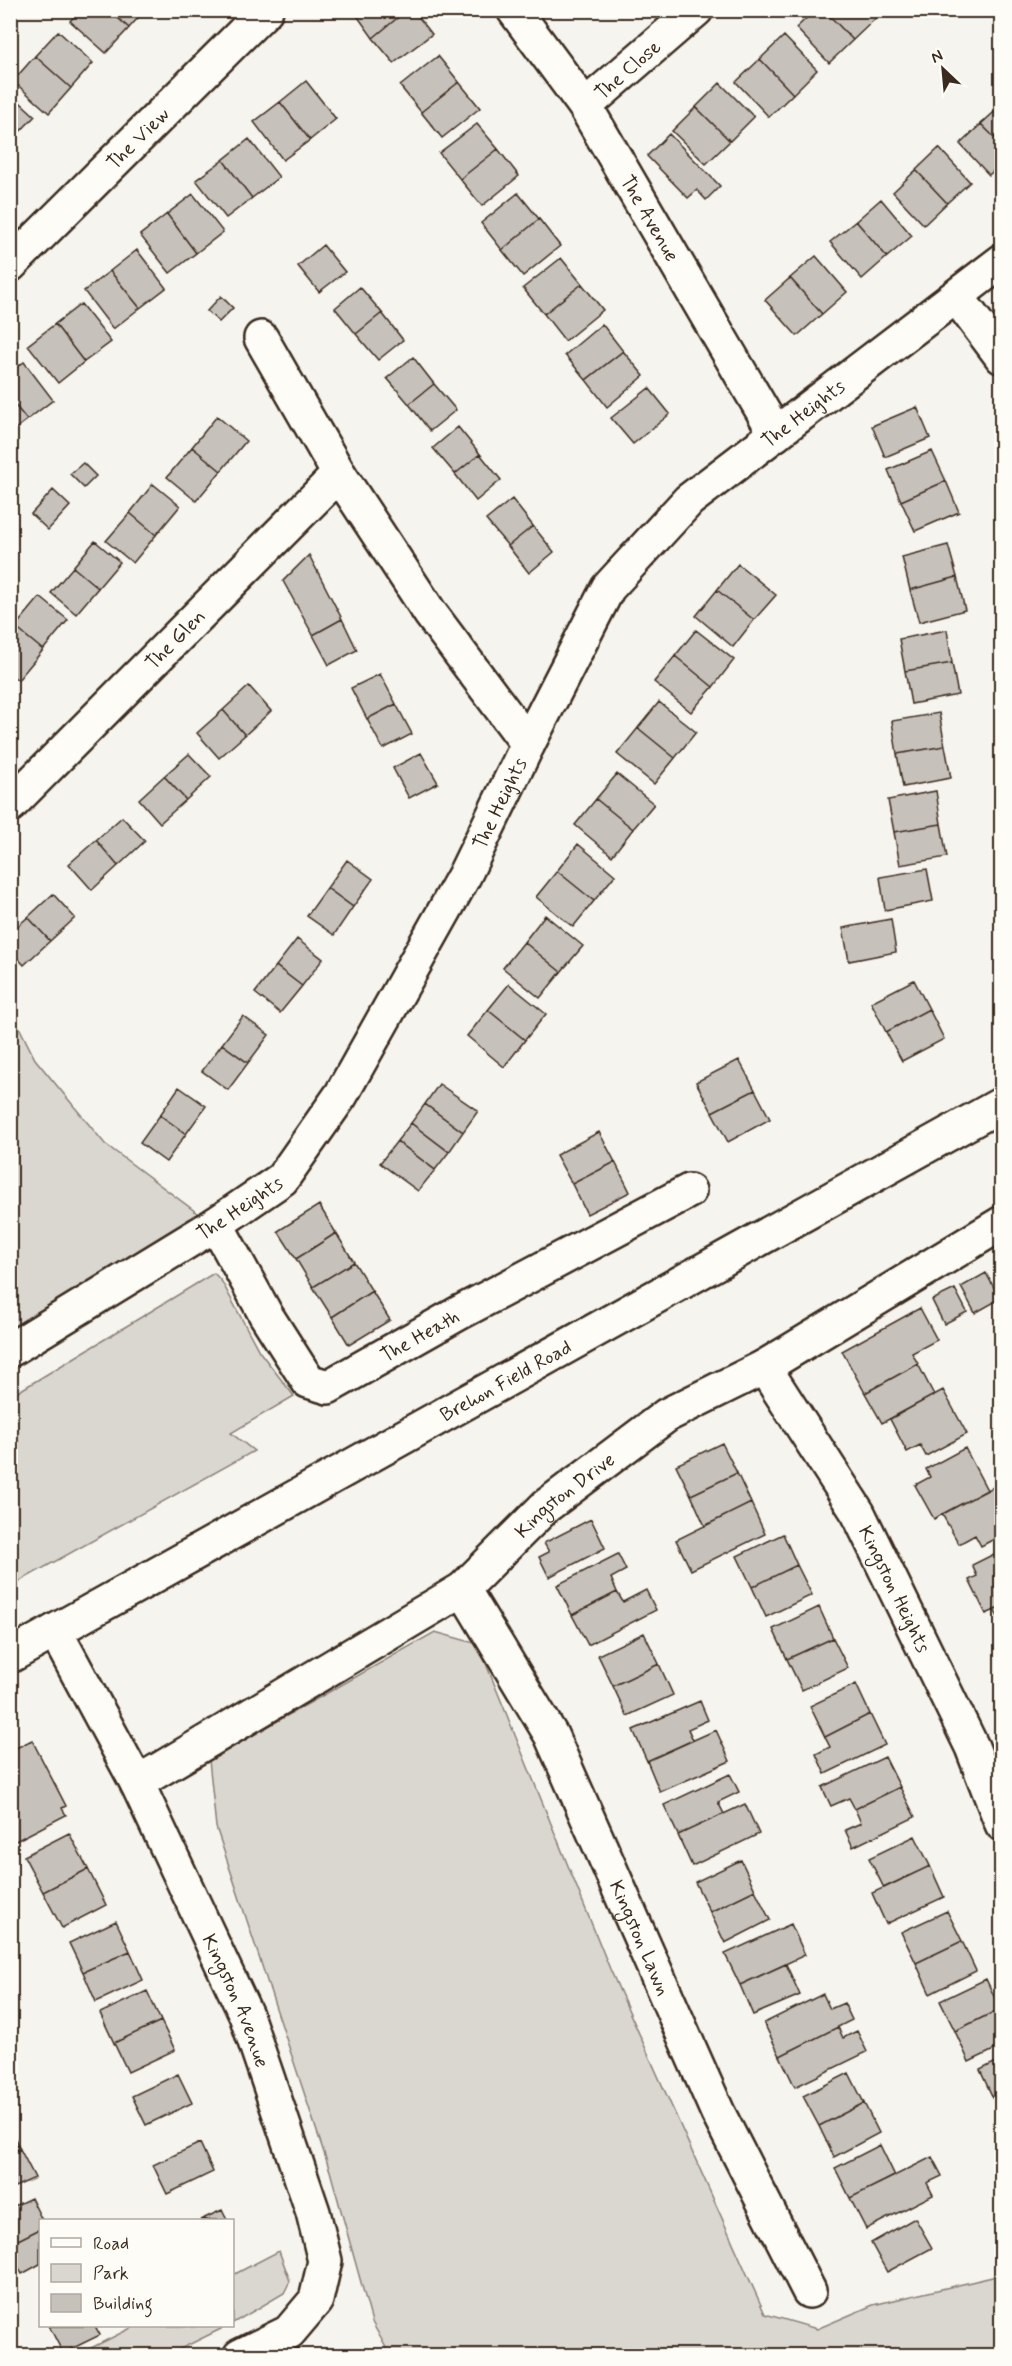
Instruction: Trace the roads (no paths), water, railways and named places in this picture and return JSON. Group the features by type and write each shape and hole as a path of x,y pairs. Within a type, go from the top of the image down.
{"street":[{"name":"The View","path":"10,265 266,10"},
{"name":"The Avenue","path":"514,10 585,106 776,434"},
{"name":"The Close","path":"585,106 696,10"},
{"name":"The Heights","path":"10,1350 216,1224 282,1179 341,1095 464,876 528,744 609,588 689,500 1002,261"},
{"path":"957,297 1002,357"},
{"path":"261,339 339,474 430,614 528,744"},
{"name":"The Glen","path":"10,805 339,474"},
{"name":"Brehon Field Road","path":"10,1656 1002,1104"},
{"name":"The Heath","path":"216,1224 266,1315 308,1381 328,1388 459,1313 689,1191"},
{"name":"Kingston Drive","path":"137,1783 463,1589 546,1506 667,1415 764,1367 1002,1223"},
{"name":"Kingston Heights","path":"764,1367 858,1513 972,1748 1002,1824"},
{"name":"Kingston Lawn","path":"463,1589 550,1735 718,2113 809,2291"},
{"name":"Kingston Avenue","path":"55,1631 137,1783 246,2015 313,2212 325,2261 316,2300 289,2331 240,2355"}]}
